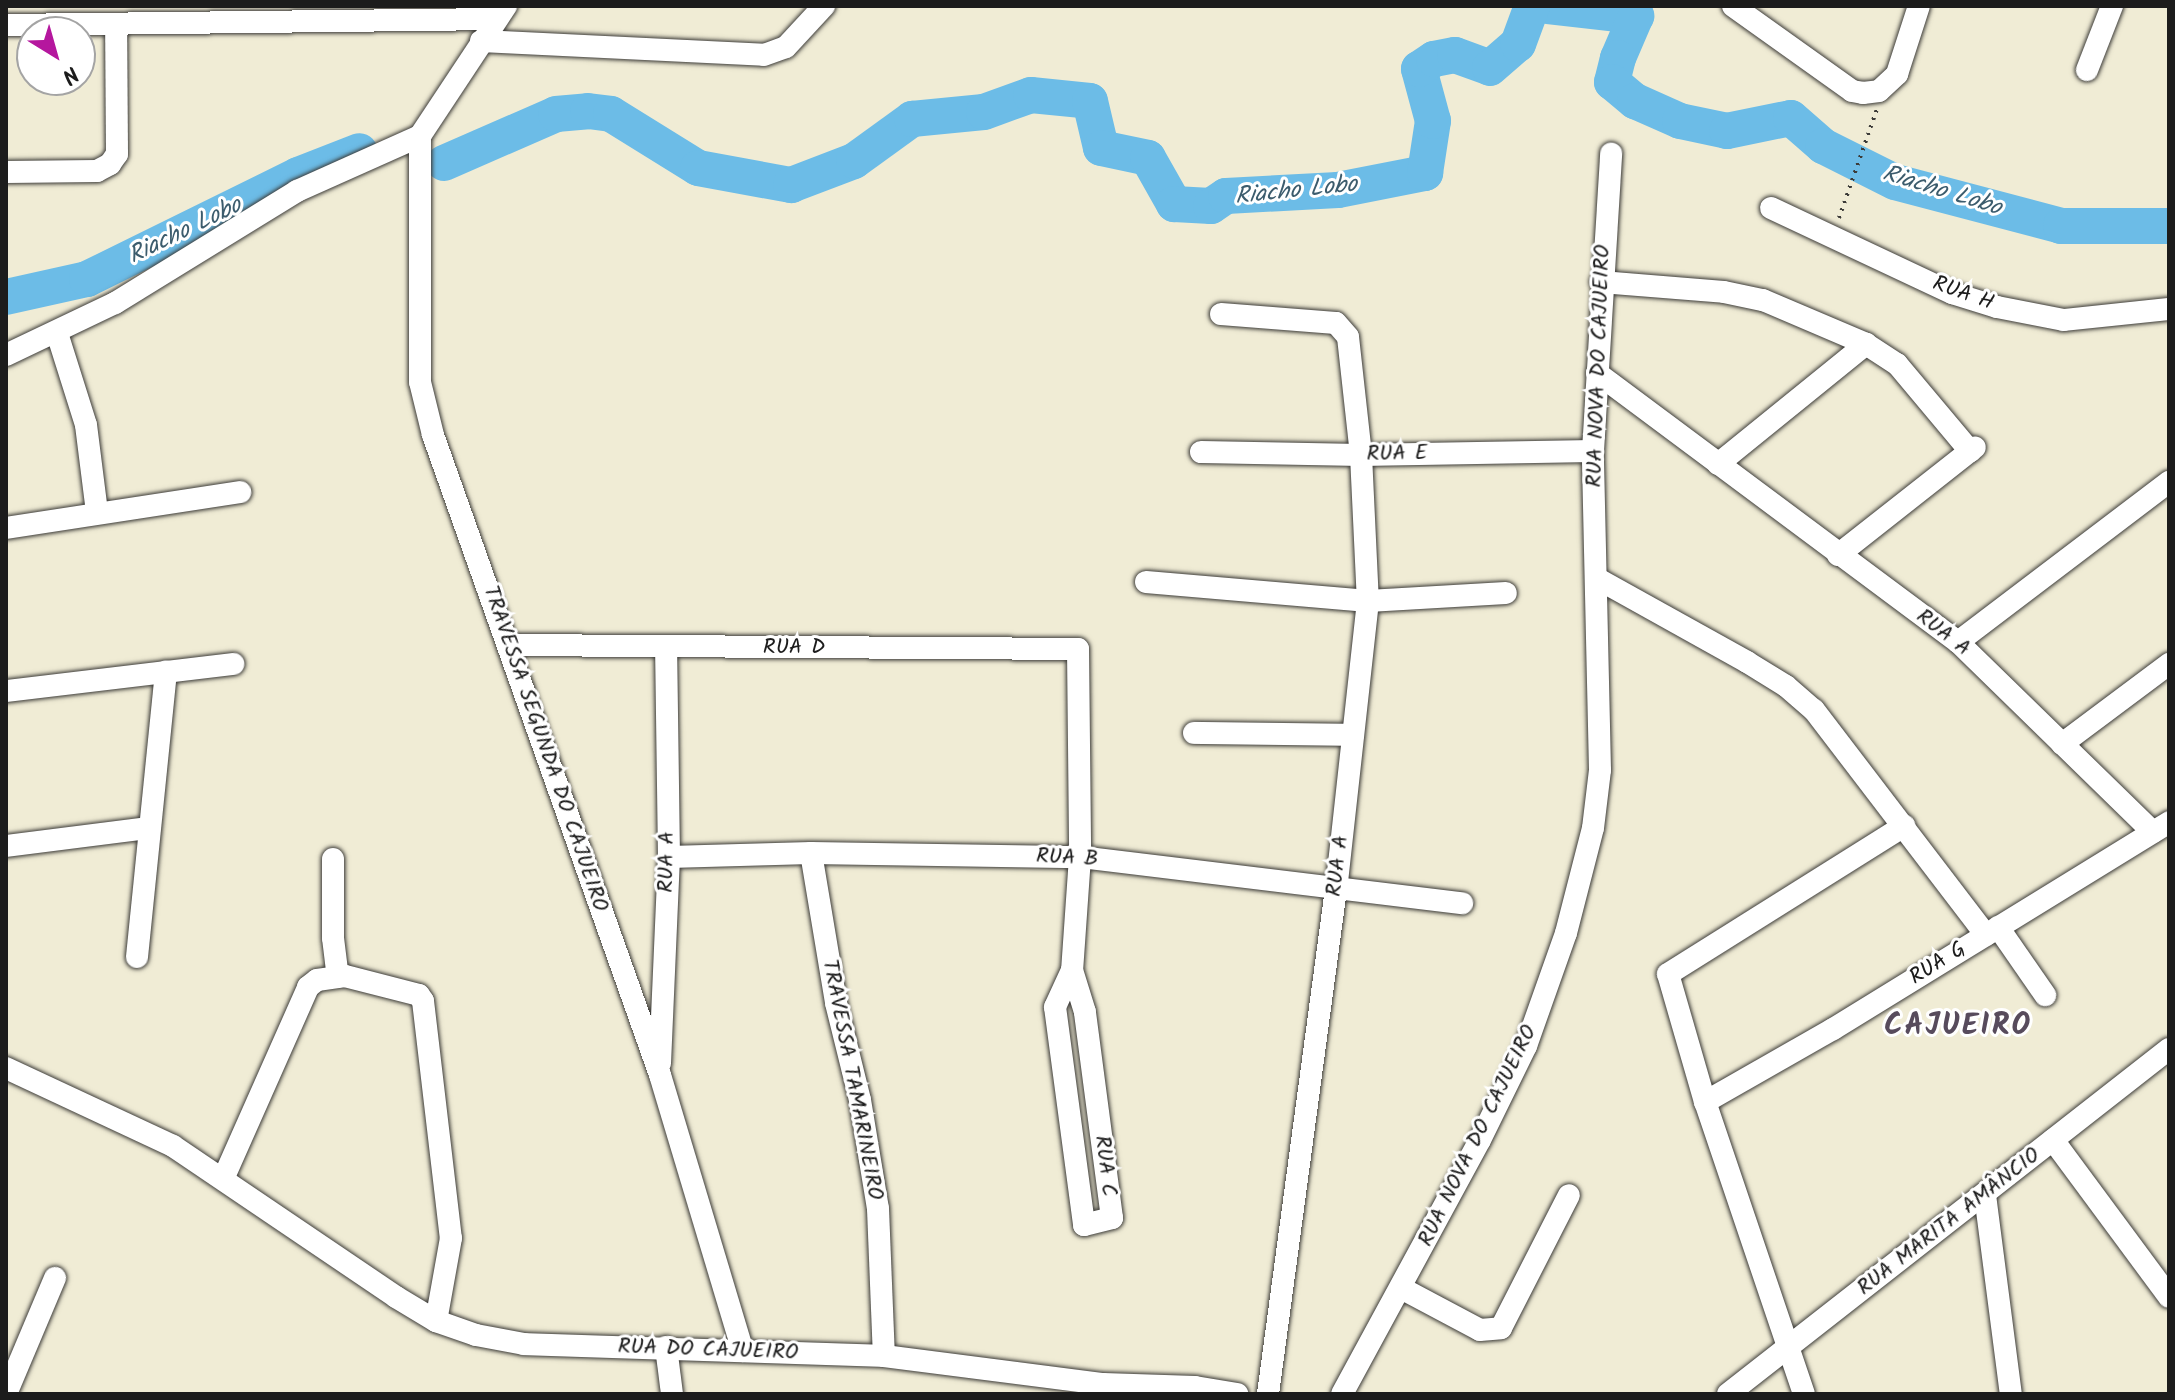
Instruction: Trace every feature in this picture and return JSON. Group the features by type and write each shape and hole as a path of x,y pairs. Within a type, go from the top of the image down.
{"street":[{"path":"481,41 764,55 786,47 824,6"},
{"path":"1733,6 1852,91 1879,91 1897,74 1919,6"},
{"path":"2087,70 2112,6"},
{"path":"6,355 115,303 297,191 420,136 502,12"},
{"path":"6,25 502,12"},
{"path":"6,172 97,171 110,164 117,154 116,24"},
{"name":"TRAVESSA SEGUNDA DO CAJUEIRO","path":"420,136 423,395 433,435 660,1075 743,1351"},
{"name":"RUA NOVA DO CAJUEIRO","path":"1342,1394 1401,1288 1526,1046 1566,933 1597,798 1598,579 1593,451 1611,154"},
{"name":"RUA H","path":"1771,208 1952,293 2036,316 2096,319 2169,309"},
{"path":"1601,282 1747,296 1866,344 1897,364 1972,449 1838,555"},
{"name":"RUA A","path":"1221,314 1336,323 1348,337 1361,455 1368,601 1336,889 1268,1394"},
{"path":"57,333 86,425 97,512"},
{"path":"1718,464 1866,344"},
{"name":"RUA A","path":"1597,373 1958,642 2062,744 2161,827"},
{"name":"RUA E","path":"1201,452 1361,455 1593,451"},
{"path":"1958,642 2169,482"},
{"path":"6,528 240,492"},
{"path":"1598,579 1786,686 1814,710 1904,826 2045,995"},
{"path":"1146,582 1368,601 1506,593"},
{"name":"RUA D","path":"510,645 666,649 1078,649"},
{"name":"RUA A","path":"660,1075 669,857 666,649"},
{"name":"RUA C","path":"1072,970 1083,1004 1112,1218 1084,1225 1055,1007 1072,970 1080,857 1078,649"},
{"path":"6,691 233,664"},
{"path":"2062,744 2169,664"},
{"path":"137,957 166,671"},
{"path":"1194,733 1353,735"},
{"path":"1804,1394 1705,1102 1668,974 1904,826"},
{"name":"RUA G","path":"1705,1102 1833,1029 2161,827"},
{"path":"6,846 148,828"},
{"name":"RUA B","path":"669,857 811,853 1080,857 1462,903"},
{"name":"TRAVESSA TAMARINEIRO","path":"811,853 836,1003 860,1100 878,1209 884,1356"},
{"path":"333,859 333,938 338,977"},
{"path":"224,1177 308,987 317,980 338,977 413,992 423,1001 451,1238 436,1321"},
{"name":"RUA MARITA AMÂNCIO","path":"1728,1394 2169,1049"},
{"name":"RUA DO CAJUEIRO","path":"6,1068 173,1146 224,1177 396,1297 436,1321 476,1335 524,1344 884,1356 1103,1384 1195,1387 1237,1394"},
{"path":"1064,1084 1094,1082"},
{"path":"2053,1140 2169,1296"},
{"path":"1401,1288 1480,1330 1501,1328 1569,1195"},
{"path":"1985,1195 2011,1394"},
{"path":"6,1394 55,1278"},
{"path":"666,1347 672,1394"}],"path":[{"path":"1833,237 1877,111 1879,91"}],"waterway":[{"name":"Riacho Lobo","path":"444,163 556,114 588,111 611,114 698,168 791,185 854,161 912,119 984,112 1031,95 1090,101 1101,148 1148,158 1174,204 1211,206 1226,196 1338,190 1425,173 1433,121 1419,69 1434,59 1455,55 1490,68 1518,44 1532,6"},
{"name":"Riacho Lobo","path":"1548,6 1636,16 1618,58 1612,82 1635,101 1680,121 1727,131 1791,118 1823,146 1895,182 2061,226 2169,226"},
{"name":"Riacho Lobo","path":"6,297 87,279 298,175 360,151"}],"district":[{"name":"CAJUEIRO","path":"1958,1026"}]}
